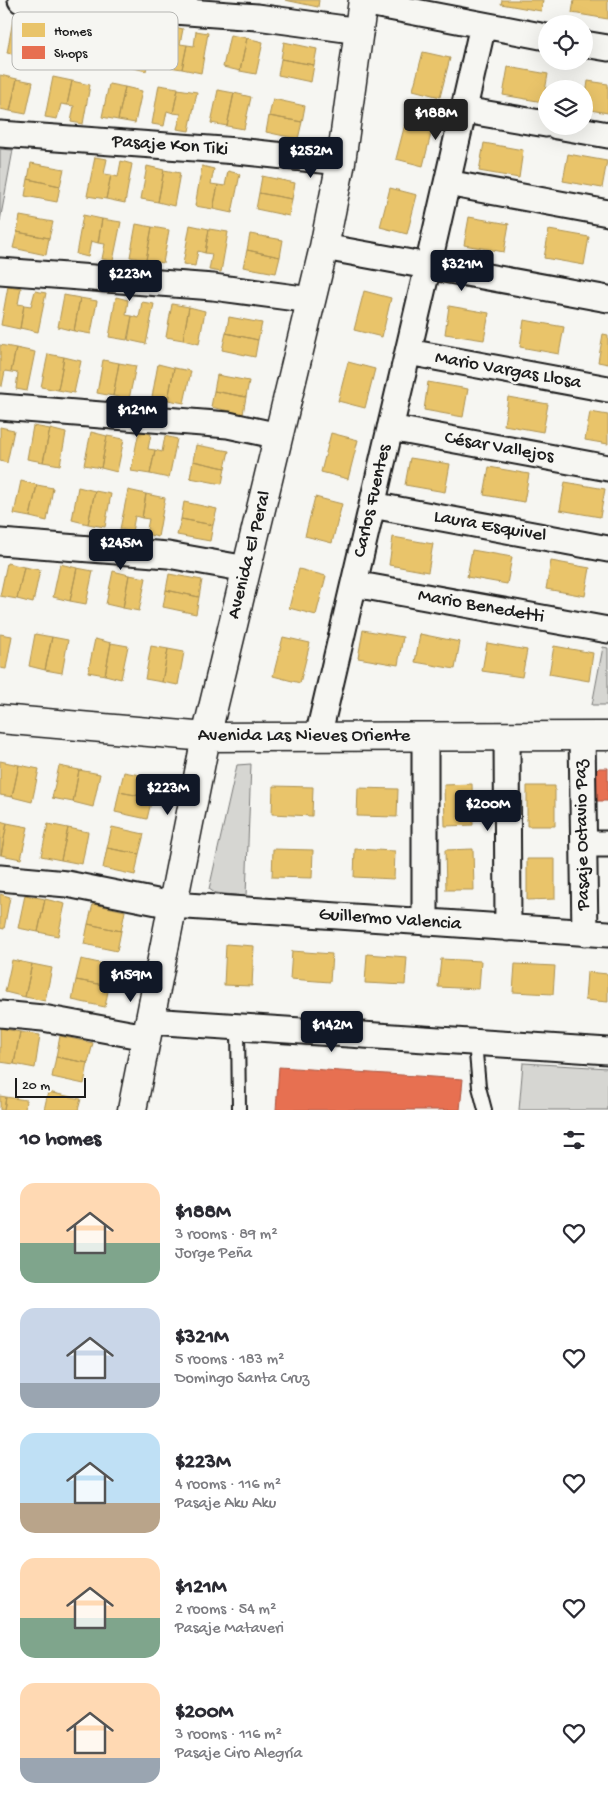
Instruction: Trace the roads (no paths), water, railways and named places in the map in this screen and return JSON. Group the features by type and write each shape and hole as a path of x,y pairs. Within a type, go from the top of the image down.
{"street":[{"path":"20,0 257,17 360,31"},
{"path":"363,1 538,35"},
{"name":"Avenida El Peral","path":"132,1110 206,737 324,247 341,162 363,1"},
{"name":"Carlos Fuentes","path":"318,736 483,25"},
{"path":"593,46 608,48"},
{"path":"464,110 538,123"},
{"path":"593,132 608,135"},
{"name":"Pasaje Kon Tiki","path":"0,134 237,151 341,162"},
{"path":"447,183 608,213"},
{"path":"324,247 608,299"},
{"path":"0,271 213,288 311,300"},
{"name":"Mario Vargas Llosa","path":"408,352 608,389"},
{"path":"0,407 228,425 279,436"},
{"name":"César Vallejos","path":"390,428 608,468"},
{"name":"Laura Esquivel","path":"372,505 608,549"},
{"path":"0,542 168,555 247,569"},
{"name":"Mario Benedetti","path":"354,584 608,630"},
{"name":"Avenida Las Nieves Oriente","path":"0,719 206,737 595,736"},
{"path":"425,736 425,922"},
{"path":"507,736 508,928"},
{"name":"Pasaje Octavio Paz","path":"595,736 596,934"},
{"name":"Guillermo Valencia","path":"0,878 67,884 172,905 596,934"},
{"path":"0,1014 147,1029 238,1026 608,1051"}],"lane":[{"path":"238,1026 239,1110"},
{"path":"474,1042 479,1087 485,1110"}]}
